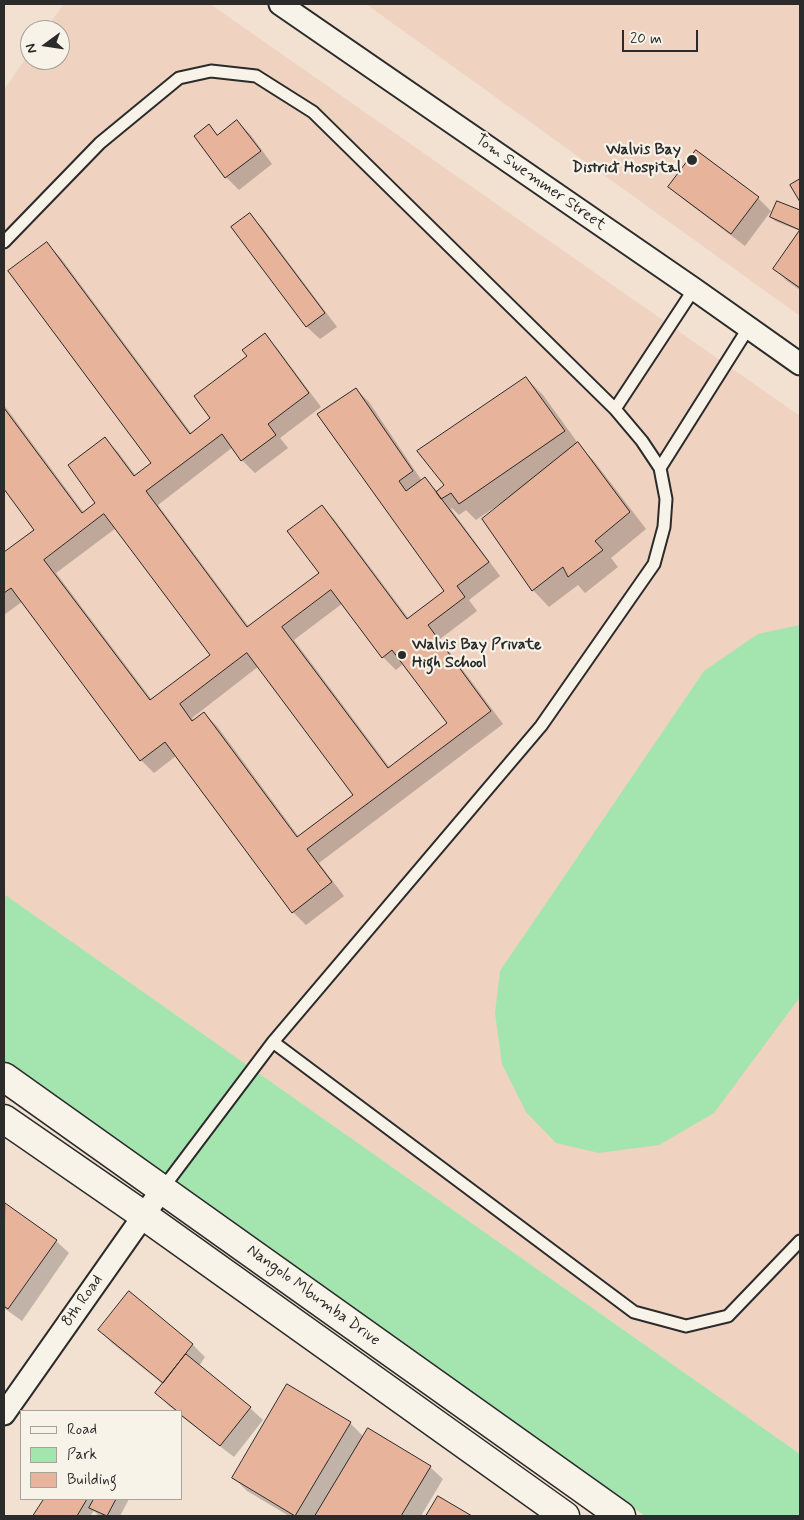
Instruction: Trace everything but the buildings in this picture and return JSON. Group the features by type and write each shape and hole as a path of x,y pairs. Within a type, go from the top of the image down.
{"street":[{"name":"Tom Swemmer Street","path":"280,4 800,364"},
{"name":"Nangolo Mbumba Drive","path":"4,1077 621,1516"},
{"name":"Nangolo Mbumba Drive","path":"4,1119 143,1215 565,1516"},
{"name":"8th Road","path":"4,1414 162,1188"}],"lane":[{"path":"4,242 100,143 179,78 211,71 256,76 313,112 615,408 642,441 660,468 666,499 664,527 654,564 541,726 273,1042 162,1188"},
{"path":"615,408 694,289"},
{"path":"660,468 749,327"},
{"path":"273,1042 634,1312 686,1326 728,1316 800,1241"}],"shaded area":[{"name":"Walvis Bay Private High School","path":"64,4 210,4 800,416 800,1454 4,894 4,90 20,67 20,70 70,70 70,20 52,20"},
{"name":"Walvis Bay District Hospital","path":"366,4 800,4 800,316"}],"green space":[{"path":"800,625 800,997 714,1113 659,1145 599,1153 556,1143 526,1112 502,1064 495,1013 500,971 704,671 758,634"},
{"path":"4,894 800,1454 800,1516 645,1516 159,1169 4,1062"}],"place":[{"name":"Walvis Bay District Hospital","path":"692,160"},
{"name":"Walvis Bay Private High School","path":"402,655"}]}
